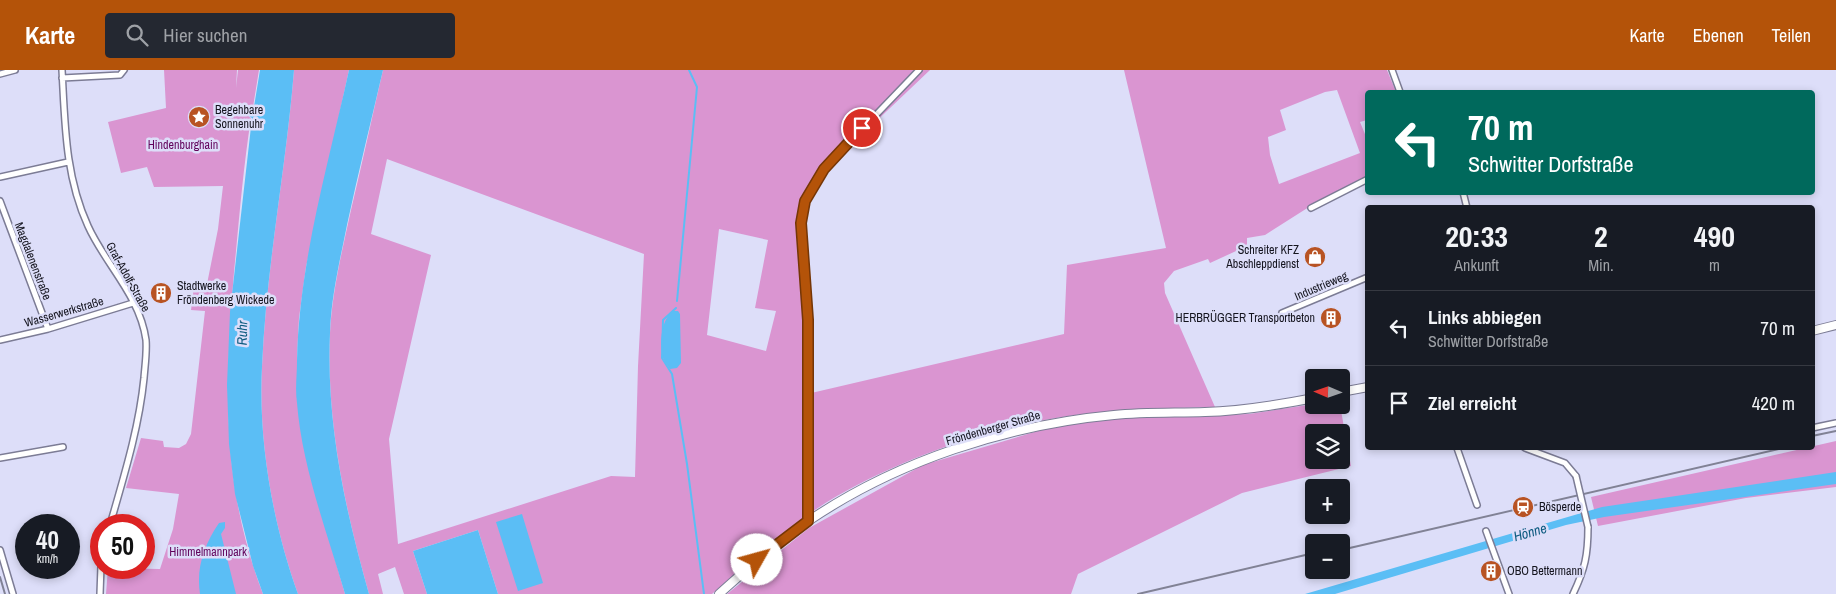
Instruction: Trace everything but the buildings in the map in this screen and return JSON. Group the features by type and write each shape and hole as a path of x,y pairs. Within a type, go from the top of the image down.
{"main road":[{"path":"1815,330 1836,325"},
{"path":"1350,390 1365,388"},
{"name":"Fröndenberger Straße","path":"719,594 757,560 808,521 857,492 928,459 1013,432 1062,422 1116,415 1248,410 1305,400"}],"street":[{"path":"0,74 15,70"},
{"name":"Graf-Adolf-Straße","path":"62,70 68,162 77,197 89,228 133,302 144,329 146,357 137,430 113,514"},
{"path":"62,78 120,75 124,70"},
{"path":"808,521 808,320 801,223 805,201 824,169 919,70"},
{"path":"1392,70 1399,90"},
{"path":"0,177 68,162"},
{"path":"1311,208 1365,181"},
{"name":"Magdalenenstraße","path":"0,201 48,329"},
{"name":"Industrieweg","path":"1282,314 1365,278"},
{"name":"Wasserwerkstraße","path":"0,340 48,329 133,302"},
{"path":"1815,427 1836,423"},
{"path":"0,458 63,447"},
{"path":"1458,450 1477,505"},
{"path":"1530,450 1565,463 1576,476 1588,527 1588,552 1583,572 1573,594"},
{"path":"1486,531 1508,594"},
{"path":"0,550 13,594"},
{"path":"100,594 101,579"}],"green space":[{"path":"164,70 237,70 236,88 238,70 259,70 252,113 247,111 245,114 251,118 243,176 234,272 228,395 229,435 239,513 249,553 263,594 106,594 107,579 155,579 155,569 160,569 173,529 179,494 126,488 141,438 163,441 164,447 179,448 186,444 191,434 205,311 191,310 194,287 206,289 218,229 223,186 154,187 147,167 121,173 108,122 166,108"},
{"path":"294,70 349,70 306,267 299,318 297,356 312,480 345,594 298,594 281,540 269,482 262,424 261,395 264,330"},
{"path":"383,70 930,70 828,167 806,199 802,223 807,394 1064,334 1067,265 1166,248 1124,70 1387,70 1395,90 1365,90 1365,121 1360,122 1365,134 1365,178 1320,200 1265,235 1247,238 1247,246 1210,263 1208,259 1174,271 1164,283 1165,293 1215,407 1159,408 1068,416 999,430 932,452 899,465 837,496 772,542 712,594 498,594 478,530 413,551 427,594 404,594 395,567 378,574 383,594 369,594 345,498 334,432 331,399 330,333 335,287","holes":["1337,90 1360,153 1279,184 1270,155 1268,137 1286,130 1280,110 1325,92","387,159 644,254 635,477 611,476 398,544 389,439 431,255 371,234","719,229 768,240 755,308 776,311 766,351 707,335"]},
{"path":"1305,405 1305,414 1342,414 1343,424 1305,424 1305,469 1339,469 1242,493 1078,574 1071,594 727,594 809,528 923,465 1048,428 1118,418 1249,414"},
{"path":"1836,441 1836,487 1746,498 1598,526 1591,497 1797,450 1815,450 1815,446"}],"water":[{"name":"Ruhr","path":"260,70 294,70 264,330 261,395 262,424 269,482 281,540 298,594 263,594 253,566 235,494 229,444 227,385 230,312 252,118 246,114 247,112 253,113"},
{"path":"349,70 383,70 339,265 332,306 330,333 331,400 334,433 345,498 369,594 345,594 323,523 304,451 296,392 299,324 303,287 316,214"},
{"path":"673,311 678,311 680,314 681,363 677,368 670,369 663,358 661,340 666,320"},
{"name":"Hönne","path":"1836,472 1836,484 1604,517 1566,525 1335,594 1305,594 1602,507"},
{"path":"522,514 543,583 518,591 496,522"},
{"path":"225,522 225,528 221,534 236,594 200,594 199,575 205,548 219,523"},
{"path":"478,530 498,594 427,594 413,551"}],"waterway":[{"path":"677,301 697,87 689,70"},
{"path":"676,308 663,320 662,358 672,374 687,464 704,594"}],"railway":[{"path":"1815,435 1836,431"},
{"path":"1350,548 1774,450"},
{"path":"1138,594 1305,555"},
{"path":"0,577 5,594"}],"place":[{"name":"Begehbare Sonnenuhr","path":"199,117"},
{"name":"Schreiter KFZ Abschleppdienst","path":"1315,257"},
{"name":"Stadtwerke Fröndenberg Wickede","path":"161,293"},
{"name":"HERBRÜGGER Transportbeton","path":"1331,318"},
{"name":"Bösperde","path":"1523,507"},
{"name":"OBO Bettermann","path":"1491,571"}],"route":[{"path":"757,560 808,521 808,320 801,223 805,201 824,169 862,128"}],"park label":[{"name":"Hindenburghain","path":"183,145"},
{"name":"Himmelmannpark","path":"208,552"}]}
